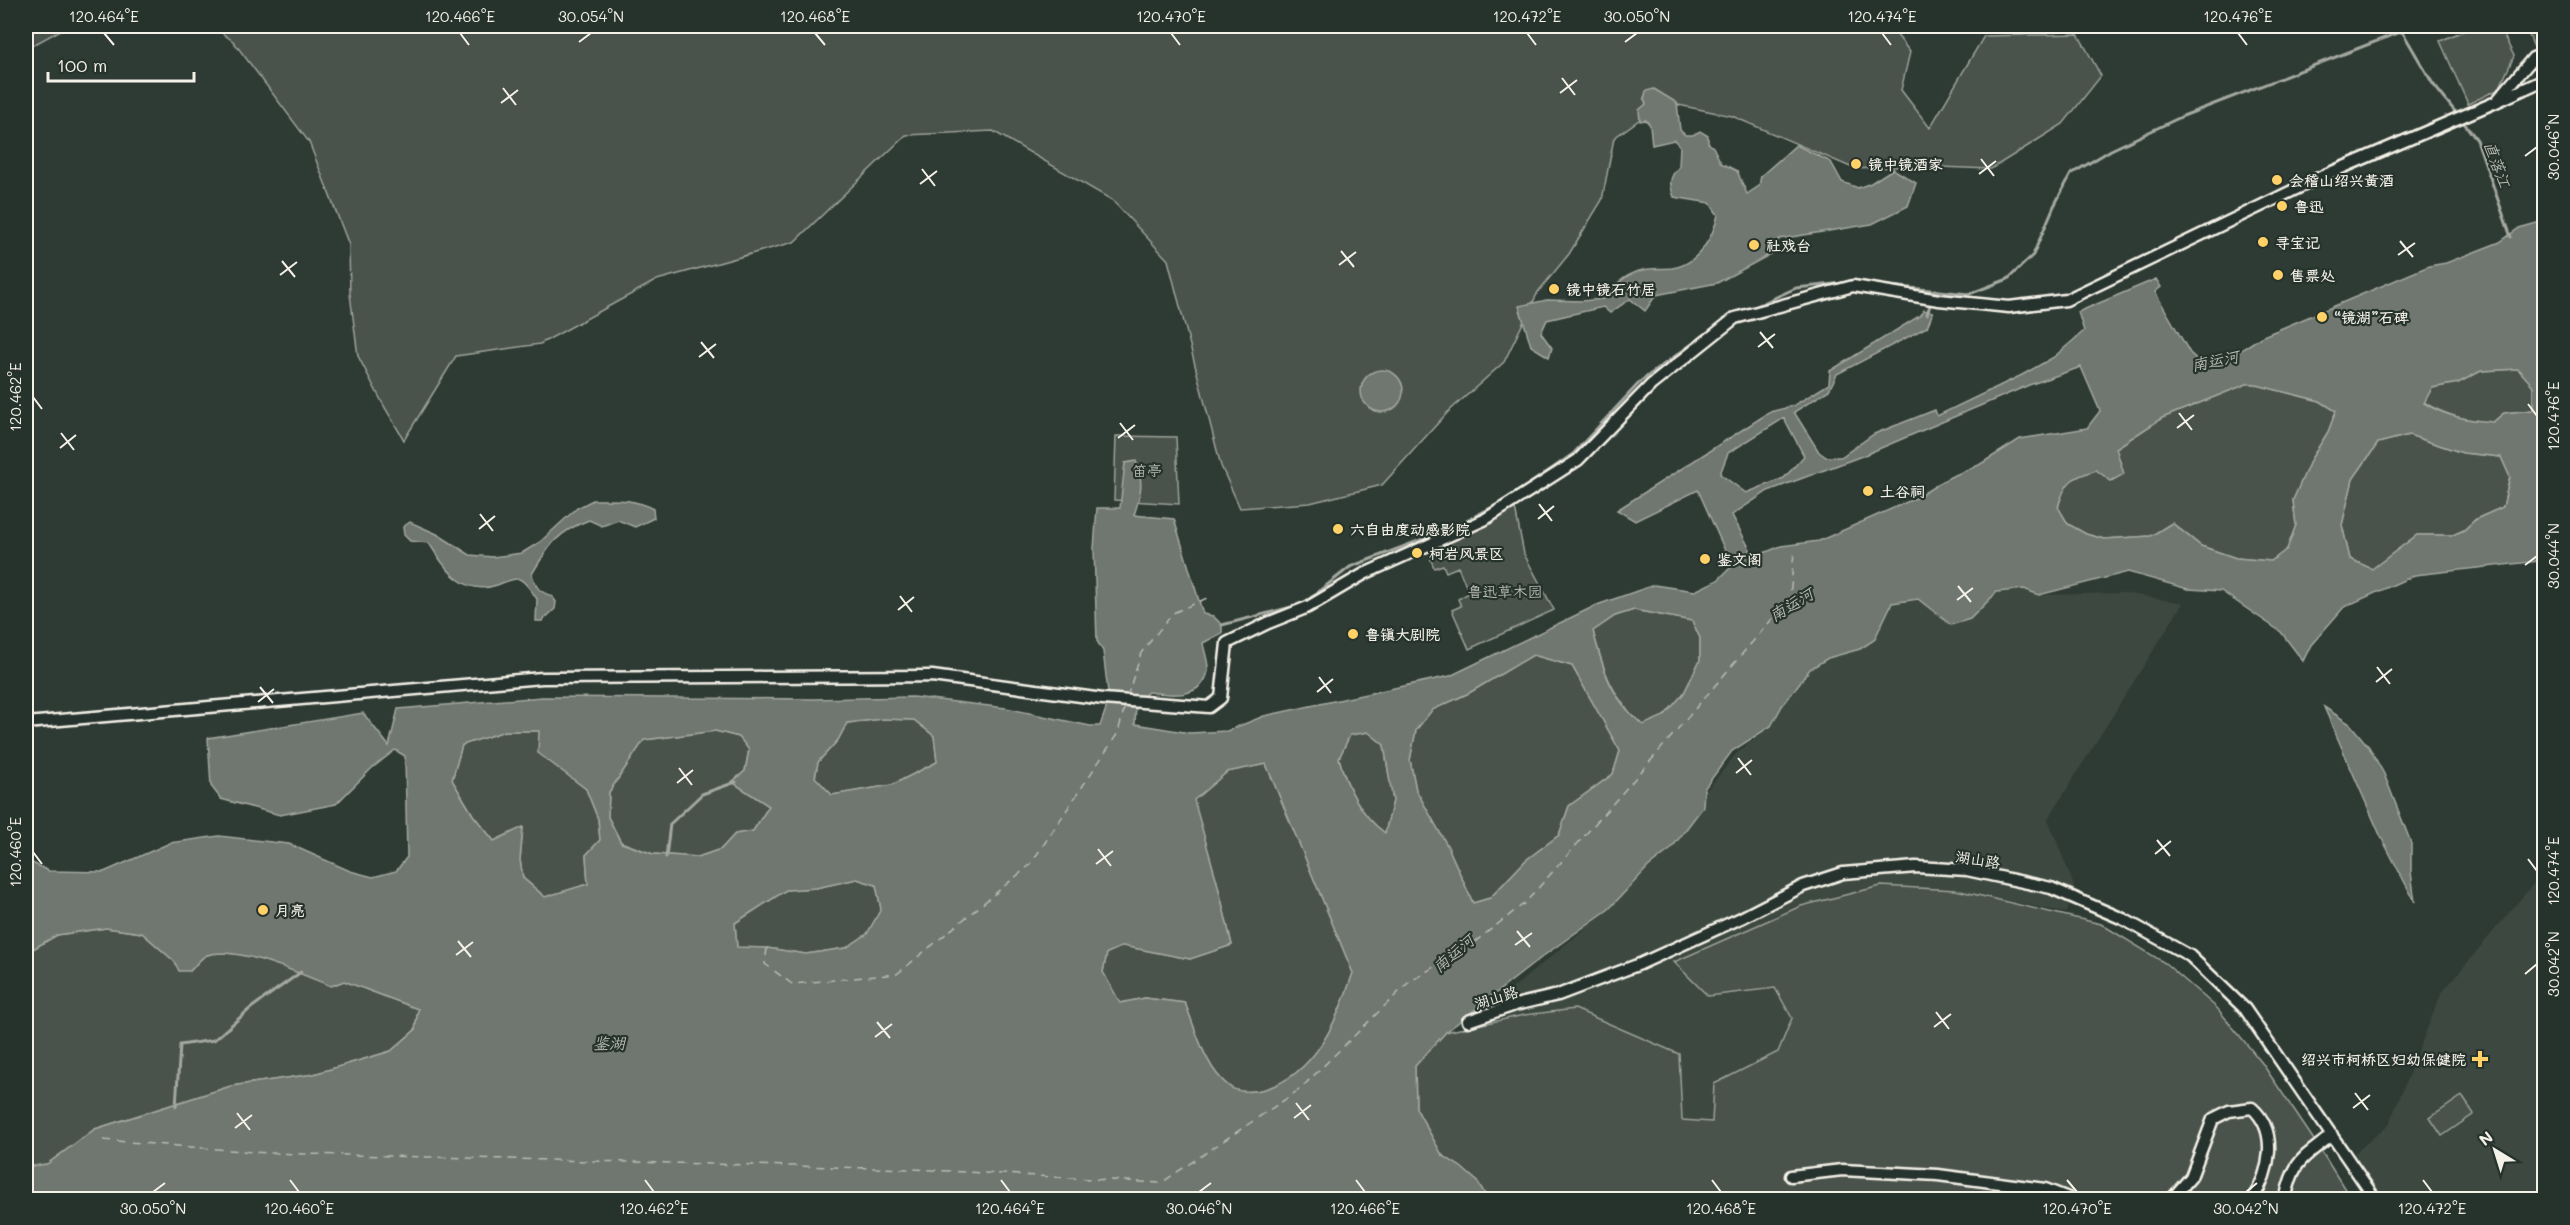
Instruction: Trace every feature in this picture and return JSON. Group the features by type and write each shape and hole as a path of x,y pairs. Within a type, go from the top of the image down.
{"street":[{"path":"2496,102 2533,58 2544,53"},
{"path":"26,723 542,678 932,676 1103,699 1209,707 1221,698 1227,643 1308,607 1364,574 1484,520 1559,473 1578,460 1651,385 1735,318 1852,286 2009,308 2066,300 2325,175 2544,80"},
{"name":"湖山路","path":"1468,1021 1515,1005 1558,996 1640,964 1803,886 1843,873 1916,867 1967,870 2051,888 2123,919 2190,956 2245,1009 2376,1200"},
{"path":"2171,1200 2192,1177 2213,1119 2229,1111 2252,1108 2262,1117 2271,1141 2264,1182 2252,1200"},
{"path":"2285,1200 2289,1178 2297,1163 2332,1135"},
{"path":"1791,1176 1842,1170 1938,1175 2045,1189 2073,1200"}],"shaded area":[{"path":"2024,589 2039,595 2124,593 2183,603 2048,819 2074,886 2067,913 1956,890 1881,886 1708,996 1775,988 1792,1018 1778,1052 1715,1084 1712,1122 1682,1120 1513,1027 1497,1001 1609,909 1648,867 1671,849 1703,807 1706,791 1736,754 1771,726 1782,706 1810,669 1828,658 1860,649 1873,640 1892,603 1918,598 1970,619 1997,592"},
{"name":"绍兴市柯桥区妇幼保健院","path":"2544,871 2544,1199 2384,1199 2354,1154 2389,1124 2441,994"}],"green space":[{"path":"26,26 68,26 26,49"},
{"path":"212,26 1890,26 1910,52 1901,90 1930,128 1984,36 2078,34 2101,76 2063,124 1991,169 1914,166 1855,169 1732,116 1664,102 1614,138 1602,200 1569,254 1538,292 1504,362 1447,413 1382,485 1310,503 1240,508 1221,466 1168,260 1112,200 993,131 906,135 794,242 657,280 540,344 456,356 404,440 358,356 350,294 349,245 309,142 233,41"},
{"path":"2475,26 2499,26 2514,56 2499,89 2468,104 2440,41"},
{"path":"2525,26 2544,26 2544,42 2534,47"},
{"path":"2518,369 2533,385 2533,410 2504,413 2493,422 2457,417 2424,402 2432,388 2458,383 2481,371"},
{"path":"2249,383 2320,401 2336,411 2328,432 2311,459 2293,500 2296,525 2287,550 2271,561 2236,558 2201,546 2172,523 2151,536 2104,539 2086,534 2068,524 2058,508 2063,490 2070,479 2096,470 2116,448 2162,418"},
{"path":"2409,435 2463,453 2501,457 2510,477 2503,507 2476,519 2464,530 2453,535 2417,535 2372,569 2350,559 2342,525 2353,479 2378,443"},
{"name":"笛亭","path":"1116,436 1176,437 1179,504 1114,500"},
{"name":"鲁迅草木园","path":"1515,508 1524,554 1554,610 1469,649 1452,610 1461,606 1458,599 1469,593 1458,567 1446,572 1443,565 1434,568 1430,557 1435,548"},
{"path":"1634,610 1692,621 1700,638 1700,660 1684,693 1664,716 1643,726 1632,716 1610,683 1593,631 1615,616"},
{"path":"1533,655 1572,666 1620,751 1613,774 1569,806 1559,835 1526,860 1490,898 1473,903 1448,847 1416,790 1410,760 1416,730 1432,710 1469,693"},
{"path":"883,719 914,720 934,736 937,762 892,785 832,795 815,778 818,762 838,740 847,723"},
{"path":"505,731 539,731 573,778 586,789 598,819 600,840 586,855 588,884 545,897 523,878 520,860 523,828 494,841 473,815 452,780 462,745"},
{"path":"716,731 739,737 749,749 745,771 732,782 769,806 753,831 735,834 721,849 698,857 653,854 621,842 608,817 609,792 644,740"},
{"path":"1369,732 1384,745 1393,801 1385,833 1376,826 1356,800 1339,758 1350,735"},
{"path":"1266,764 1353,973 1332,1026 1311,1058 1283,1082 1261,1090 1242,1091 1230,1087 1214,1070 1202,1048 1185,1003 1145,998 1120,1003 1103,972 1107,953 1123,946 1190,959 1232,945 1217,882 1193,800 1227,772"},
{"path":"857,879 876,885 881,909 867,934 846,948 806,954 767,948 737,948 735,923 786,890 816,888"},
{"path":"1881,886 1956,890 2101,924 2165,963 2217,1008 2262,1063 2351,1199 1488,1199 1477,1181 1442,1155 1416,1108 1415,1066 1446,1032 1524,1015 1575,1009 1679,1054 1682,1120 1712,1122 1714,1084 1778,1052 1792,1018 1775,988 1708,996 1674,962 1801,906"},
{"path":"106,928 142,933 174,961 190,971 207,955 220,953 252,957 269,962 331,986 344,981 418,1009 415,1030 391,1051 314,1074 231,1086 95,1129 47,1164 26,1167 26,953 57,935"},
{"path":"2462,1096 2474,1114 2442,1136 2430,1118"}],"water":[{"path":"1654,89 1677,103 1680,130 1685,135 1693,135 1700,131 1708,136 1708,143 1713,147 1721,163 1737,171 1747,194 1759,186 1761,176 1796,145 1831,162 1842,182 1858,188 1871,183 1893,169 1916,183 1908,206 1872,224 1779,239 1773,253 1717,283 1656,295 1645,311 1630,299 1610,313 1603,307 1547,320 1541,333 1552,348 1549,357 1531,346 1519,306 1547,300 1603,299 1619,282 1633,273 1647,269 1672,268 1689,262 1708,241 1716,224 1718,215 1710,203 1674,197 1671,181 1679,167 1680,146 1674,140 1652,145 1650,125 1646,120 1640,121 1639,110 1646,104 1644,99 1646,91"},
{"name":"鉴湖","path":"2544,221 2544,567 2539,561 2415,575 2344,607 2311,645 2303,661 2281,632 2221,591 2188,589 2128,572 2039,595 2024,589 1997,592 1970,619 1951,625 1918,599 1892,603 1874,640 1860,649 1828,658 1810,669 1782,706 1771,726 1732,751 1704,789 1703,807 1671,849 1648,867 1609,909 1546,954 1446,1032 1415,1066 1416,1108 1442,1155 1477,1181 1488,1199 26,1199 26,1167 47,1164 95,1129 231,1086 314,1074 391,1051 415,1030 418,1009 344,981 331,986 252,957 220,953 207,955 190,971 179,971 174,961 142,933 106,928 57,935 26,953 26,860 49,871 104,872 170,843 219,836 289,844 350,871 373,877 396,871 407,857 405,756 395,750 371,769 336,804 280,815 221,799 211,786 208,738 363,713 389,746 398,709 542,697 812,699 913,697 1006,708 1090,726 1100,726 1109,700 1103,651 1097,641 1094,549 1097,508 1120,508 1125,463 1136,461 1141,488 1134,515 1174,519 1203,614 1213,616 1222,625 1222,633 1203,643 1208,671 1199,687 1184,694 1148,692 1136,703 1135,724 1190,733 1227,731 1264,716 1450,676 1597,605 1654,585 1695,591 1718,580 1732,566 1698,490 1635,521 1617,510 1770,412 1793,406 1829,384 1830,371 1921,315 1924,310 1933,312 1927,327 1837,374 1829,390 1794,412 1819,452 1826,457 1841,457 1874,434 1935,410 1937,416 2022,375 2054,357 2084,331 2078,312 2156,279 2161,287 2155,292 2190,353 2202,364 2223,362 2261,337 2429,266 2446,263 2500,242 2519,228","holes":["2081,367 2100,411 2087,428 2020,439 1979,465 1948,478 1916,498 1819,541 1781,546 1754,557 1732,515 1768,491 1862,456 2029,385","2518,369 2533,386 2533,410 2504,413 2493,422 2457,417 2424,403 2432,388 2458,383 2481,371","2249,383 2320,401 2336,411 2328,432 2311,459 2293,500 2296,525 2287,549 2271,561 2236,558 2201,546 2172,523 2151,536 2104,539 2086,534 2068,524 2058,507 2070,482 2096,470 2111,481 2124,474 2116,448 2162,418","1784,418 1804,456 1784,478 1746,493 1720,474 1728,453","2409,435 2463,453 2501,457 2510,477 2503,507 2476,519 2464,530 2453,535 2417,535 2372,569 2350,559 2342,525 2353,479 2378,443","1634,610 1692,621 1700,638 1700,660 1684,693 1664,716 1643,725 1623,705 1605,671 1593,631 1615,616","1533,655 1572,666 1620,751 1613,774 1569,806 1559,835 1526,860 1490,898 1473,903 1448,847 1416,790 1410,760 1416,730 1432,710 1469,693","883,719 914,720 934,736 937,762 892,785 832,795 815,777 818,762 838,740 847,723","505,731 539,731 538,753 586,789 598,819 600,840 586,855 588,884 545,897 523,878 520,860 523,827 494,841 473,815 452,780 462,745","715,731 739,737 749,750 745,771 732,782 769,806 753,831 735,834 721,849 698,857 653,854 621,843 608,817 609,792 644,740","1368,732 1384,745 1393,801 1385,833 1362,809 1350,790 1339,758 1350,735","1266,764 1353,973 1332,1026 1311,1058 1283,1082 1261,1090 1238,1090 1230,1087 1221,1079 1202,1048 1185,1003 1145,998 1120,1003 1103,972 1107,953 1123,946 1190,959 1232,945 1194,800 1227,772","857,879 876,885 881,909 867,934 846,948 806,954 767,948 737,947 735,923 786,890 816,888"]},
{"path":"1382,370 1390,371 1397,376 1402,383 1402,399 1397,406 1390,411 1382,412 1374,411 1367,406 1362,399 1361,391 1362,383 1367,376 1374,371"},
{"path":"593,500 623,500 646,505 653,509 654,518 635,527 618,520 602,526 589,520 561,535 532,574 538,588 552,596 556,602 555,609 542,621 536,621 537,599 522,580 513,579 485,588 465,584 456,578 429,543 410,541 404,535 403,527 410,522 437,534 470,555 493,557 522,553 540,542 577,508"},
{"path":"2324,707 2350,724 2369,747 2384,774 2411,843 2411,872 2415,902 2380,835"}],"waterway":[{"name":"直落江","path":"2399,26 2433,84 2457,114"},
{"path":"1871,284 1969,294 2008,279 2033,255 2071,174 2111,150 2183,116 2416,26"},
{"name":"直落江","path":"2461,119 2477,140 2511,237"},
{"path":"1750,309 1796,288 1853,282"},
{"path":"1927,314 1935,290"},
{"path":"1524,488 1573,454 1641,381 1725,320"},
{"path":"1222,625 1303,604 1350,567 1455,527 1509,498"},
{"path":"666,857 670,824 702,794 736,782"},
{"path":"176,1106 180,1045 214,1040 251,1008 301,972"}],"ferry route":[{"path":"103,1140 267,1153 913,1169 1161,1183 1299,1090 1408,983 1476,941 1525,903 1790,598 1794,552"},
{"path":"1127,697 1141,653 1173,613 1207,598"},
{"path":"767,948 765,964 792,984 897,974 1030,865 1118,733 1125,705"}],"place":[{"name":"镜中镜酒家","path":"1856,164"},
{"name":"会稽山绍兴黄酒","path":"2277,180"},
{"name":"鲁迅","path":"2282,206"},
{"name":"寻宝记","path":"2263,242"},
{"name":"社戏台","path":"1754,245"},
{"name":"售票处","path":"2278,275"},
{"name":"镜中镜石竹居","path":"1554,289"},
{"name":"“镜湖”石碑","path":"2322,317"},
{"name":"土谷祠","path":"1868,491"},
{"name":"六自由度动感影院","path":"1338,529"},
{"name":"柯岩风景区","path":"1417,553"},
{"name":"鉴文阁","path":"1705,559"},
{"name":"鲁镇大剧院","path":"1353,634"},
{"name":"月亮","path":"263,910"},
{"name":"绍兴市柯桥区妇幼保健院","path":"2480,1059"}],"water label":[{"name":"南运河","path":"2215,360"},
{"name":"南运河","path":"1791,604"},
{"name":"南运河","path":"1453,953"}]}
